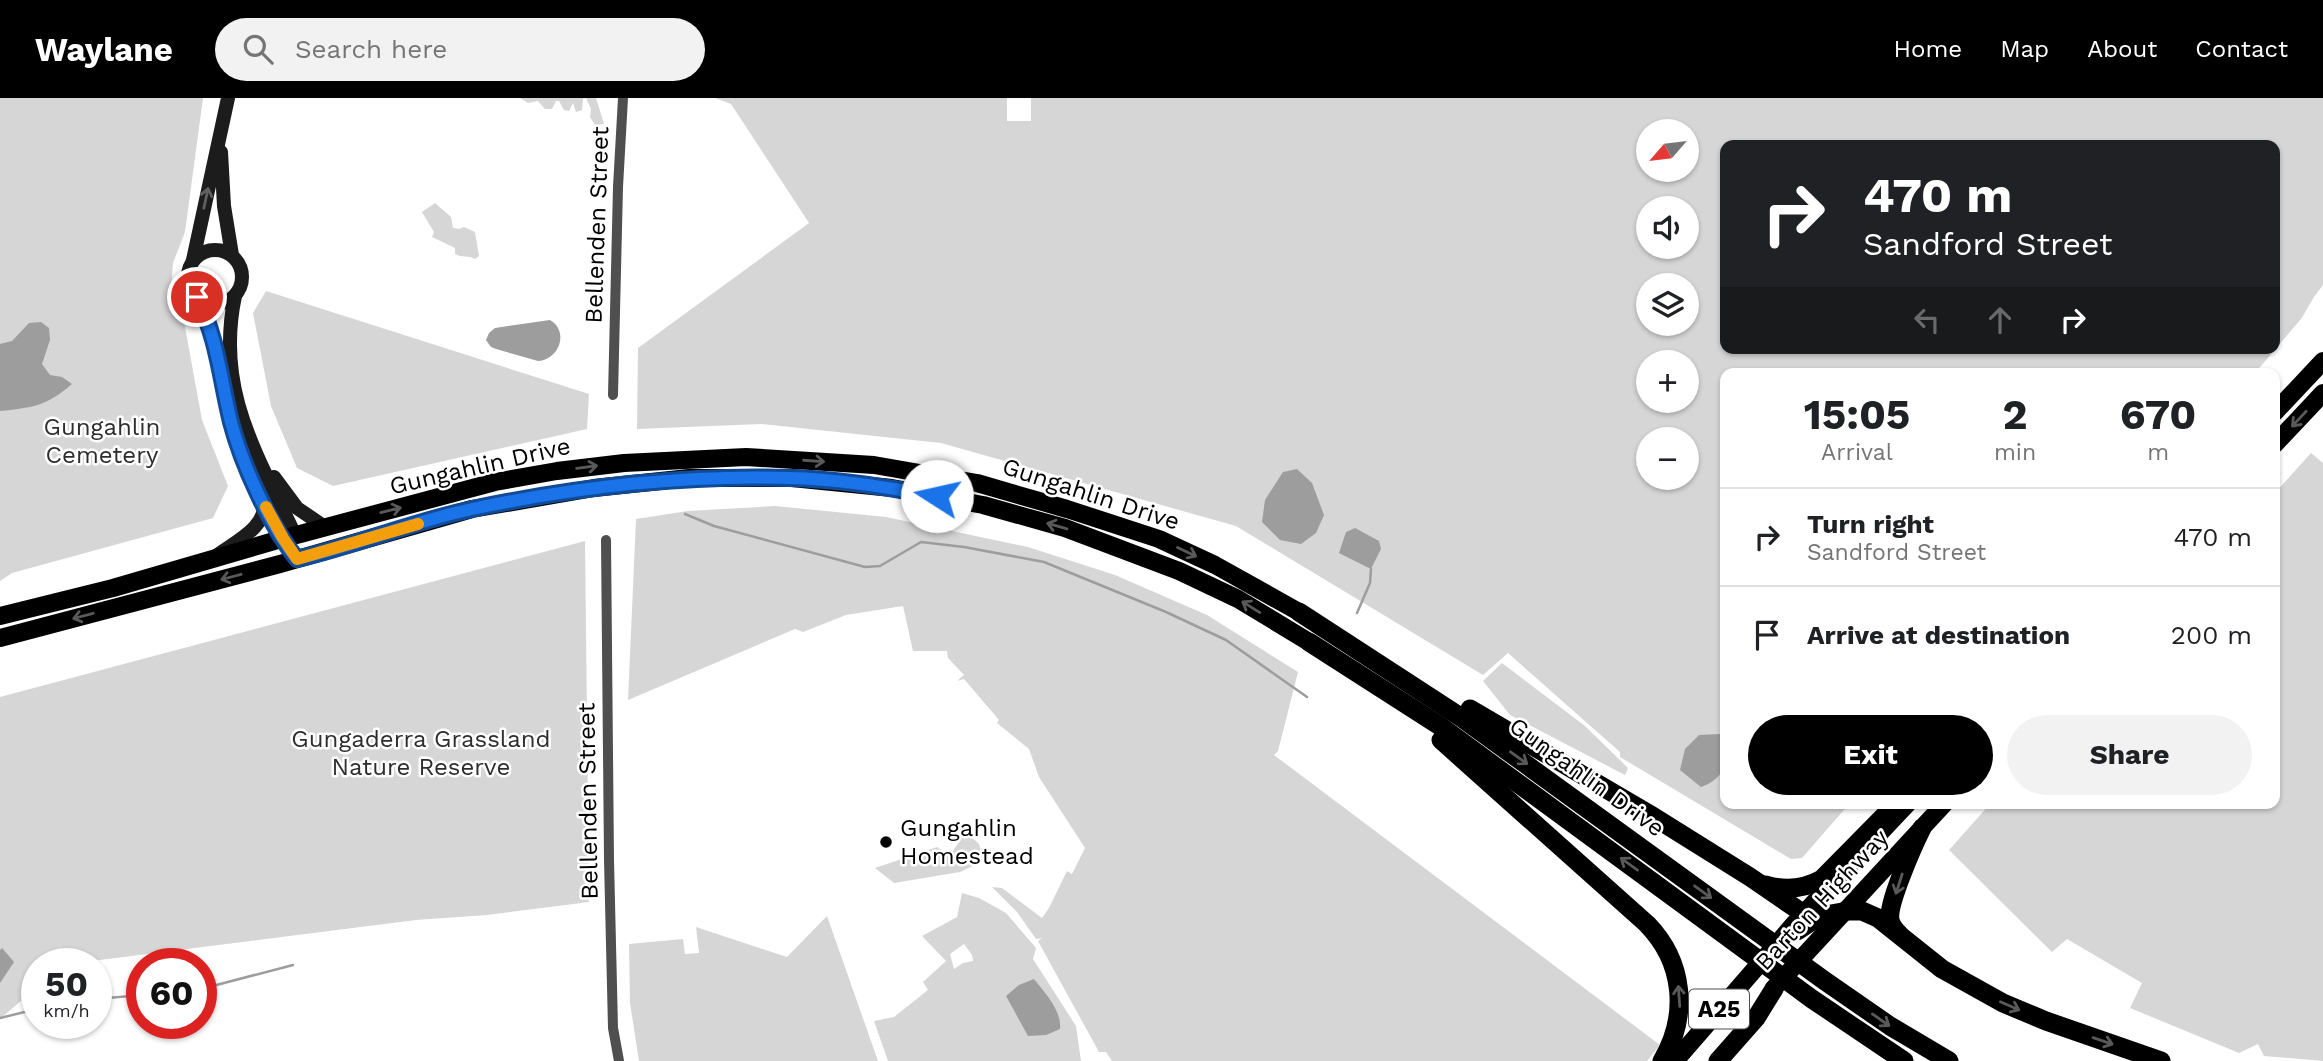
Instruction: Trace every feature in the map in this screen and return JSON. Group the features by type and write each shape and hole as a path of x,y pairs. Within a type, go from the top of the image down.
{"highway":[{"path":"1299,612 1383,656 1654,817 1750,877 1807,918"},
{"name":"Gungahlin Drive","path":"1299,612 1462,718 1825,981 1890,1026 1949,1061"},
{"name":"Gungahlin Drive","path":"1309,642 1440,726 1812,999 1904,1061"},
{"path":"1342,663 1468,763 1658,936 1674,965 1680,998 1677,1028 1662,1061"},
{"path":"1750,877 1786,889 1816,882 1827,875 1890,809"},
{"path":"1903,939 1891,924 1890,914 1908,858 1922,828"},
{"path":"1845,911 1862,911 1874,916 1950,974 2003,1003 2161,1061"},
{"path":"1718,1061 1756,1018 1774,989"},
{"path":"1812,999 1887,1061"}],"main road":[{"path":"228,98 188,278 190,288 206,316 217,349 233,429 250,473 263,501 289,537"},
{"path":"221,137 224,206 232,255"},
{"path":"193,260 205,251 219,249 232,255 238,262 243,277 242,284 229,300 216,304 197,297"},
{"path":"234,296 228,336 229,360 239,408 298,559"},
{"path":"2280,407 2322,362"},
{"path":"2280,439 2323,393"},
{"path":"248,434 289,499 307,516 325,527"},
{"name":"Gungahlin Drive","path":"0,616 113,589 289,537 495,482 624,463 746,457 874,465 978,483 1159,539 1215,565 1299,612"},
{"name":"Gungahlin Drive","path":"0,638 298,559 472,509 594,488 689,478 792,478 905,490 983,505 1065,528 1179,571 1238,599 1309,642"},
{"path":"209,561 259,522 264,513 263,501"},
{"name":"Barton Highway","path":"1675,1061 1764,959 1807,918 1903,809"},
{"name":"Barton Highway","path":"1709,1061 1939,809"},
{"path":"1810,950 1814,933 1807,918 1845,911"}],"street":[{"name":"Bellenden Street","path":"613,395 623,98"},
{"name":"Bellenden Street","path":"606,540 613,1028 619,1061"}],"green space":[{"name":"Gungahlin Cemetery","path":"0,98 203,98 185,232 173,263 170,301 183,316 202,420 228,486 213,518 12,573 0,581"},
{"path":"520,98 586,98 583,99 582,110 576,112 573,103 569,111 564,110 559,101 556,101 552,109 545,109 538,101 528,103"},
{"path":"586,98 596,98 604,124 595,125 590,117 591,109"},
{"path":"715,98 1007,98 1007,121 1031,121 1031,98 2323,98 2323,285 2301,319 2280,344 2280,140 1720,140 1720,354 2271,354 2259,368 1720,368 1720,809 1845,809 1802,858 1791,859 1620,757 1620,752 1508,653 1483,675 1236,526 941,443 761,424 637,429 638,348 809,223 731,104"},
{"path":"435,203 451,217 453,228 464,227 475,232 479,256 475,259 455,254 455,248 432,237 434,232 422,212"},
{"path":"266,291 589,394 587,429 333,486 297,468 271,406 253,313"},
{"path":"2311,453 2323,463 2323,1061 2264,1056 2258,1044 2239,1053 2130,1008 2142,983 2067,939 2052,952 1949,850 1986,809 2280,809 2280,487"},
{"path":"775,506 886,517 1028,547 1115,575 1207,615 1298,672 1278,751 1274,755 1660,1045 1647,1061 1112,1061 1106,1052 1099,1052 1038,941 1042,938 1036,939 1017,912 992,887 1002,888 1042,918 1067,871 1072,874 1085,848 1039,777 1029,749 997,723 999,720 964,679 957,681 964,675 948,658 947,651 913,651 903,606 846,615 803,632 795,629 628,700 636,519 688,511"},
{"name":"Gungaderra Grassland Nature Reserve","path":"585,541 589,902 487,915 416,920 195,948 126,948 126,957 112,958 112,948 21,948 21,1001 0,1019 0,697"},
{"path":"1502,663 1585,726 1628,768 1625,775 1510,715 1483,681"},
{"path":"966,832 979,844 984,861 960,872 894,883 875,868 937,847 950,855"},
{"path":"962,893 979,898 1006,913 1036,948 1033,959 1076,1026 1081,1061 888,1061 874,1021 894,1017 928,990 923,982 946,961 922,936 957,917","holes":["964,944 973,961 954,969 950,954"]},
{"path":"827,916 878,1061 639,1061 630,1003 629,944 683,939 685,954 699,953 696,927 787,957"}],"shaded area":[{"path":"550,320 556,325 560,337 556,350 546,359 538,361 496,349 486,340 495,328"},
{"path":"41,322 49,328 50,340 42,364 50,375 62,377 72,384 55,397 38,405 0,411 0,344 12,341 29,323"},
{"path":"1297,469 1312,483 1324,515 1316,533 1301,544 1280,540 1262,522 1265,500 1283,472"},
{"path":"1355,528 1379,541 1381,549 1371,569 1339,553 1346,532"},
{"path":"1720,734 1720,774 1701,787 1680,770 1685,749 1699,735"},
{"path":"2,948 14,962 0,983 0,950"},
{"path":"1034,979 1056,1009 1060,1029 1046,1035 1028,1036 1006,996 1019,985"}],"waterway":[{"path":"685,514 714,526 865,567 880,566 921,542 1044,562 1166,612 1226,640 1307,697"},
{"path":"1357,613 1370,583 1371,569"},
{"path":"217,985 293,965"},
{"path":"112,998 126,996"},
{"path":"0,1018 21,1013"}],"slow traffic":[{"path":"266,507 297,559 418,524"}],"place":[{"name":"Gungahlin Homestead","path":"886,842"}],"route":[{"path":"197,297 217,349 224,392 240,449 273,520 297,559 472,509 594,488 667,480 792,478 892,488 937,496"}]}
